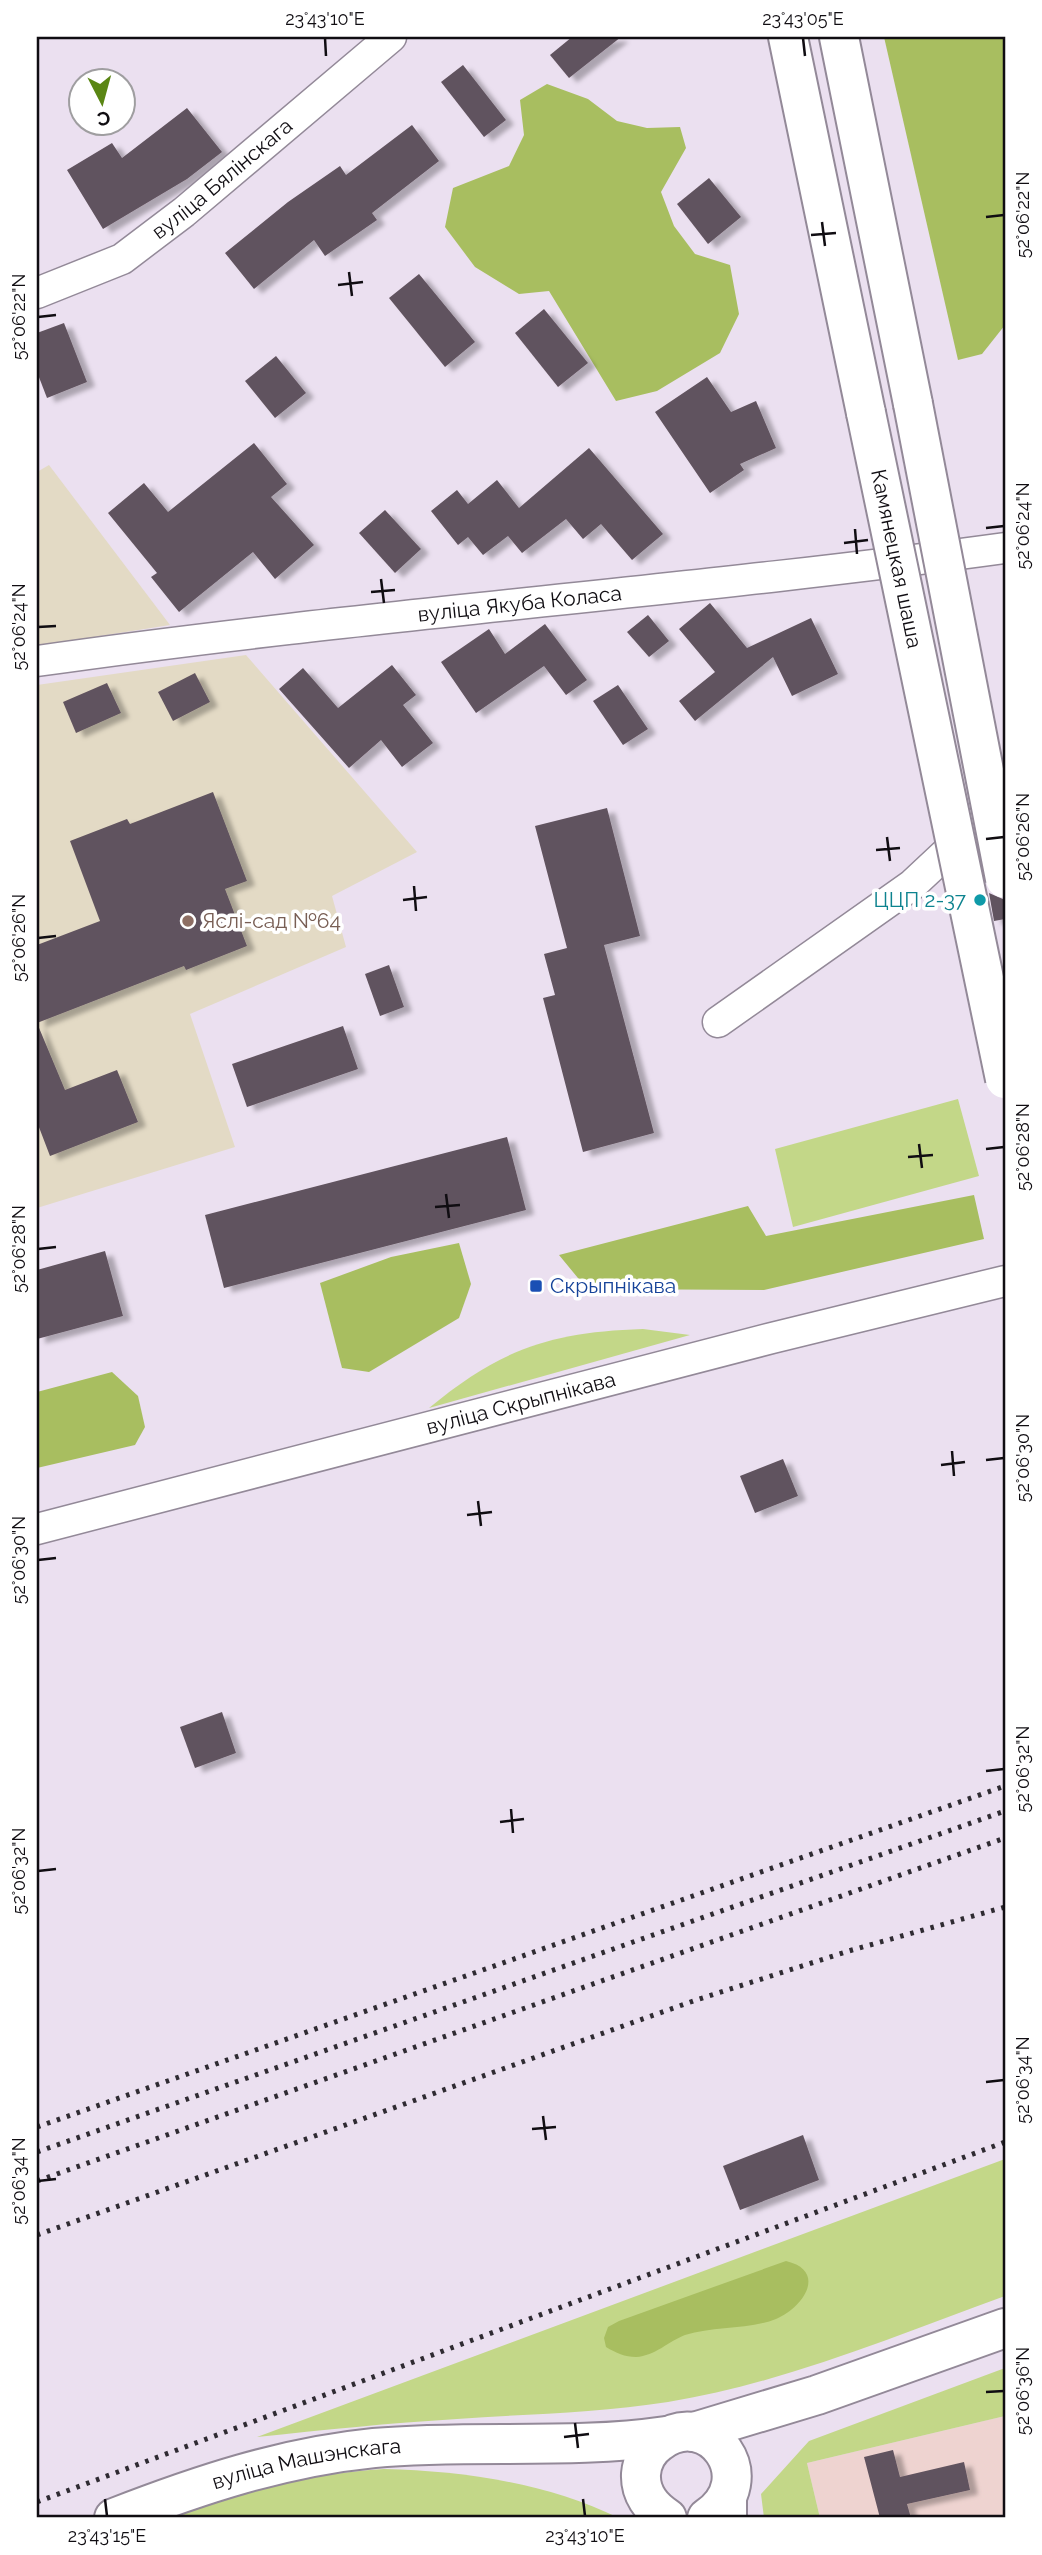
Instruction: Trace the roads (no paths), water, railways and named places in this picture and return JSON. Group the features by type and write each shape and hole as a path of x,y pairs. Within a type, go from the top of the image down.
{"main road":[{"name":"Камянецкая шаша","path":"788,37 1005,1079"},
{"path":"839,37 1005,879"},
{"path":"723,2501 747,2440 763,2426 817,2395 1005,2328"},
{"name":"вуліца Машэнскага","path":"114,2518 221,2479 299,2459 375,2448 605,2443 680,2434 817,2395"},
{"path":"661,2513 641,2484 646,2456 680,2434 719,2445 723,2501"},
{"name":"вуліца Машэнскага","path":"506,2444 582,2455 619,2473 661,2513"}],"street":[{"name":"вуліца Бялінскага","path":"37,293 122,259 184,212 391,37"},
{"name":"вуліца Якуба Коласа","path":"37,661 208,637 877,566 1005,548"},
{"path":"718,1022 912,885 1005,798"},
{"name":"вуліца Скрыпнікава","path":"37,1529 753,1342 1005,1281"}],"railway":[{"path":"37,2127 1005,1786"},
{"path":"37,2152 1005,1811"},
{"path":"37,2181 1005,1838"},
{"path":"37,2235 696,2000 852,1950 1005,1907"},
{"path":"37,2502 1005,2142"}],"place":[{"name":"ЦЦП 2-37","path":"980,900"},
{"name":"Яслі-сад №64","path":"188,921"},
{"name":"Скрыпнікава","path":"536,1286"}]}
